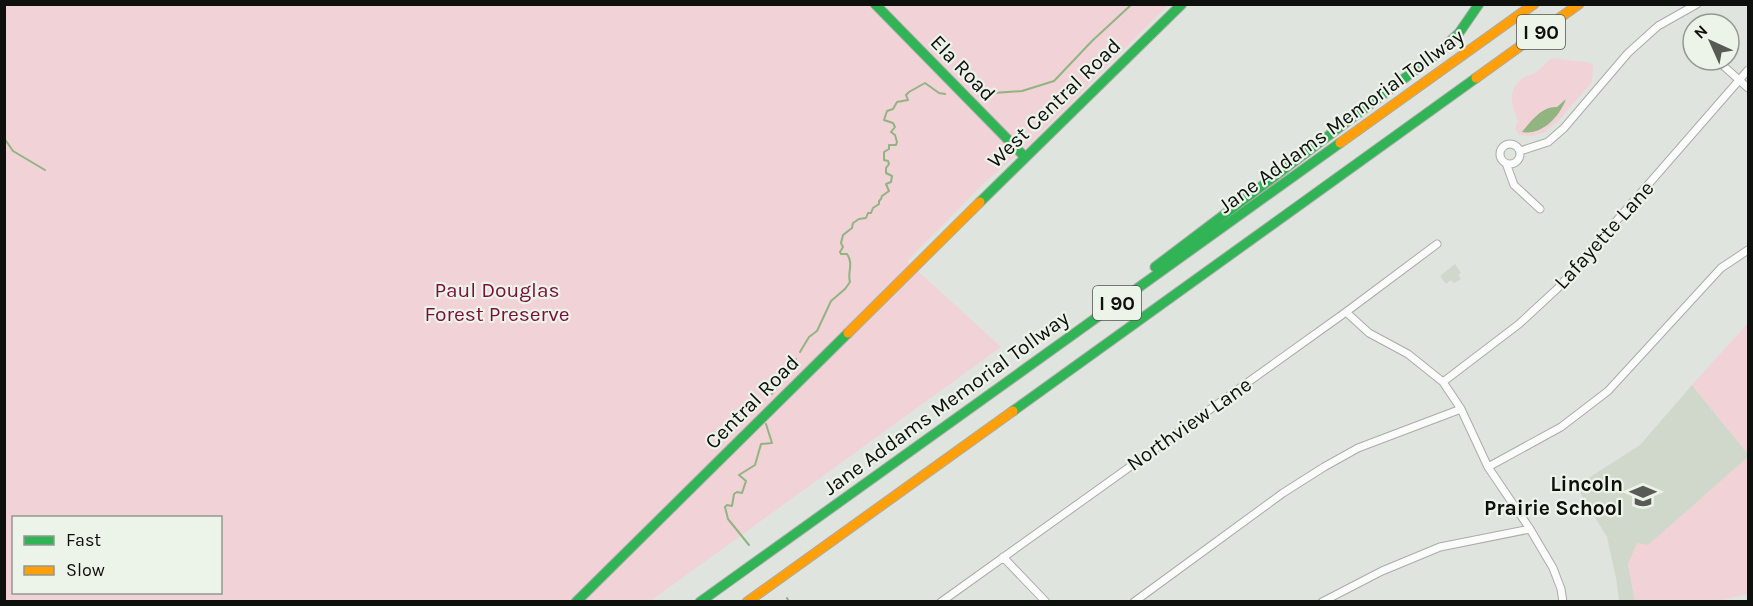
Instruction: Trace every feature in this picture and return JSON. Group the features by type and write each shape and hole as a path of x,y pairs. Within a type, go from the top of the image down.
{"main road":[{"name":"Ela Road","path":"875,4 1025,157"},
{"name":"West Central Road","path":"952,228 1182,4"},
{"path":"1057,346 1219,216 1438,51 1459,33 1479,4"},
{"name":"Jane Addams Memorial Tollway","path":"700,602 1534,4"},
{"name":"Jane Addams Memorial Tollway","path":"747,602 1579,4"},
{"name":"Central Road","path":"576,602 952,228"}],"street":[{"path":"1520,151 1548,141 1556,135 1628,53 1658,26 1697,4"},
{"name":"Lafayette Lane","path":"1443,382 1519,324 1558,288 1749,70"},
{"path":"1731,72 1749,88"},
{"path":"1520,151 1514,144 1505,146 1500,155 1506,163 1514,185 1540,209"},
{"path":"1506,163 1511,164 1517,161 1520,151"},
{"name":"Northview Lane","path":"940,602 1346,312 1437,244"},
{"path":"1488,467 1561,427 1608,391 1721,268 1749,250"},
{"path":"1346,312 1369,333 1408,354 1443,382 1461,409 1488,467 1553,568 1563,602"},
{"path":"1134,602 1283,493 1324,467 1358,448 1461,409"},
{"path":"1322,602 1382,571 1440,547 1530,529"},
{"path":"1003,557 1046,602"}],"shaded area":[{"path":"1566,99 1555,118 1543,128 1522,132 1546,109 1557,107"},
{"path":"1455,264 1461,273 1458,275 1461,279 1454,283 1451,280 1446,284 1440,276"},
{"name":"Lincoln Prairie School","path":"1692,385 1748,454 1748,457 1628,564 1635,601 1619,601 1607,537 1576,486 1640,445"}],"green space":[{"name":"Paul Douglas Forest Preserve","path":"4,5 1168,5 1029,145 984,183 907,261 1001,347 649,602 5,601"},
{"path":"1554,58 1593,64 1592,82 1558,121 1545,132 1532,136 1519,135 1515,128 1518,121 1512,104 1514,88 1523,78 1533,74"},
{"path":"1748,323 1748,454 1692,385"},
{"path":"1748,457 1748,594 1716,601 1635,601 1628,564 1637,543 1648,545"}],"waterway":[{"path":"979,96 1022,91 1054,81 1132,4"},
{"path":"800,352 809,337 817,331 831,301 850,282 849,258 847,254 840,252 843,247 841,243 843,235 852,228 853,223 866,218 868,213 871,213 873,208 879,204 882,196 889,191 886,184 891,182 892,176 886,173 889,164 884,160 884,152 889,149 889,145 896,145 897,142 895,135 891,132 895,127 893,123 884,120 887,111 893,109 897,102 908,100 906,95 925,83 939,93 945,94"},
{"path":"4,138 13,151 45,170"},
{"path":"772,394 796,359"},
{"path":"749,545 728,519 725,507 732,506 734,494 742,493 746,481 739,475 755,465 761,444 772,443 766,424"},
{"path":"787,598 789,602"}],"traffic: fast":[{"path":"875,4 1025,157"},
{"path":"980,202 1182,4"},
{"path":"1155,267 1439,52 1459,33 1479,4"},
{"path":"1013,411 1476,78"},
{"path":"700,602 1340,143"},
{"path":"576,602 848,333"}],"traffic: slow":[{"path":"1340,143 1534,4"},
{"path":"1476,78 1579,4"},
{"path":"848,333 980,202"},
{"path":"747,602 1013,411"}],"place":[{"name":"Lincoln Prairie School","path":"1643,496"}]}
